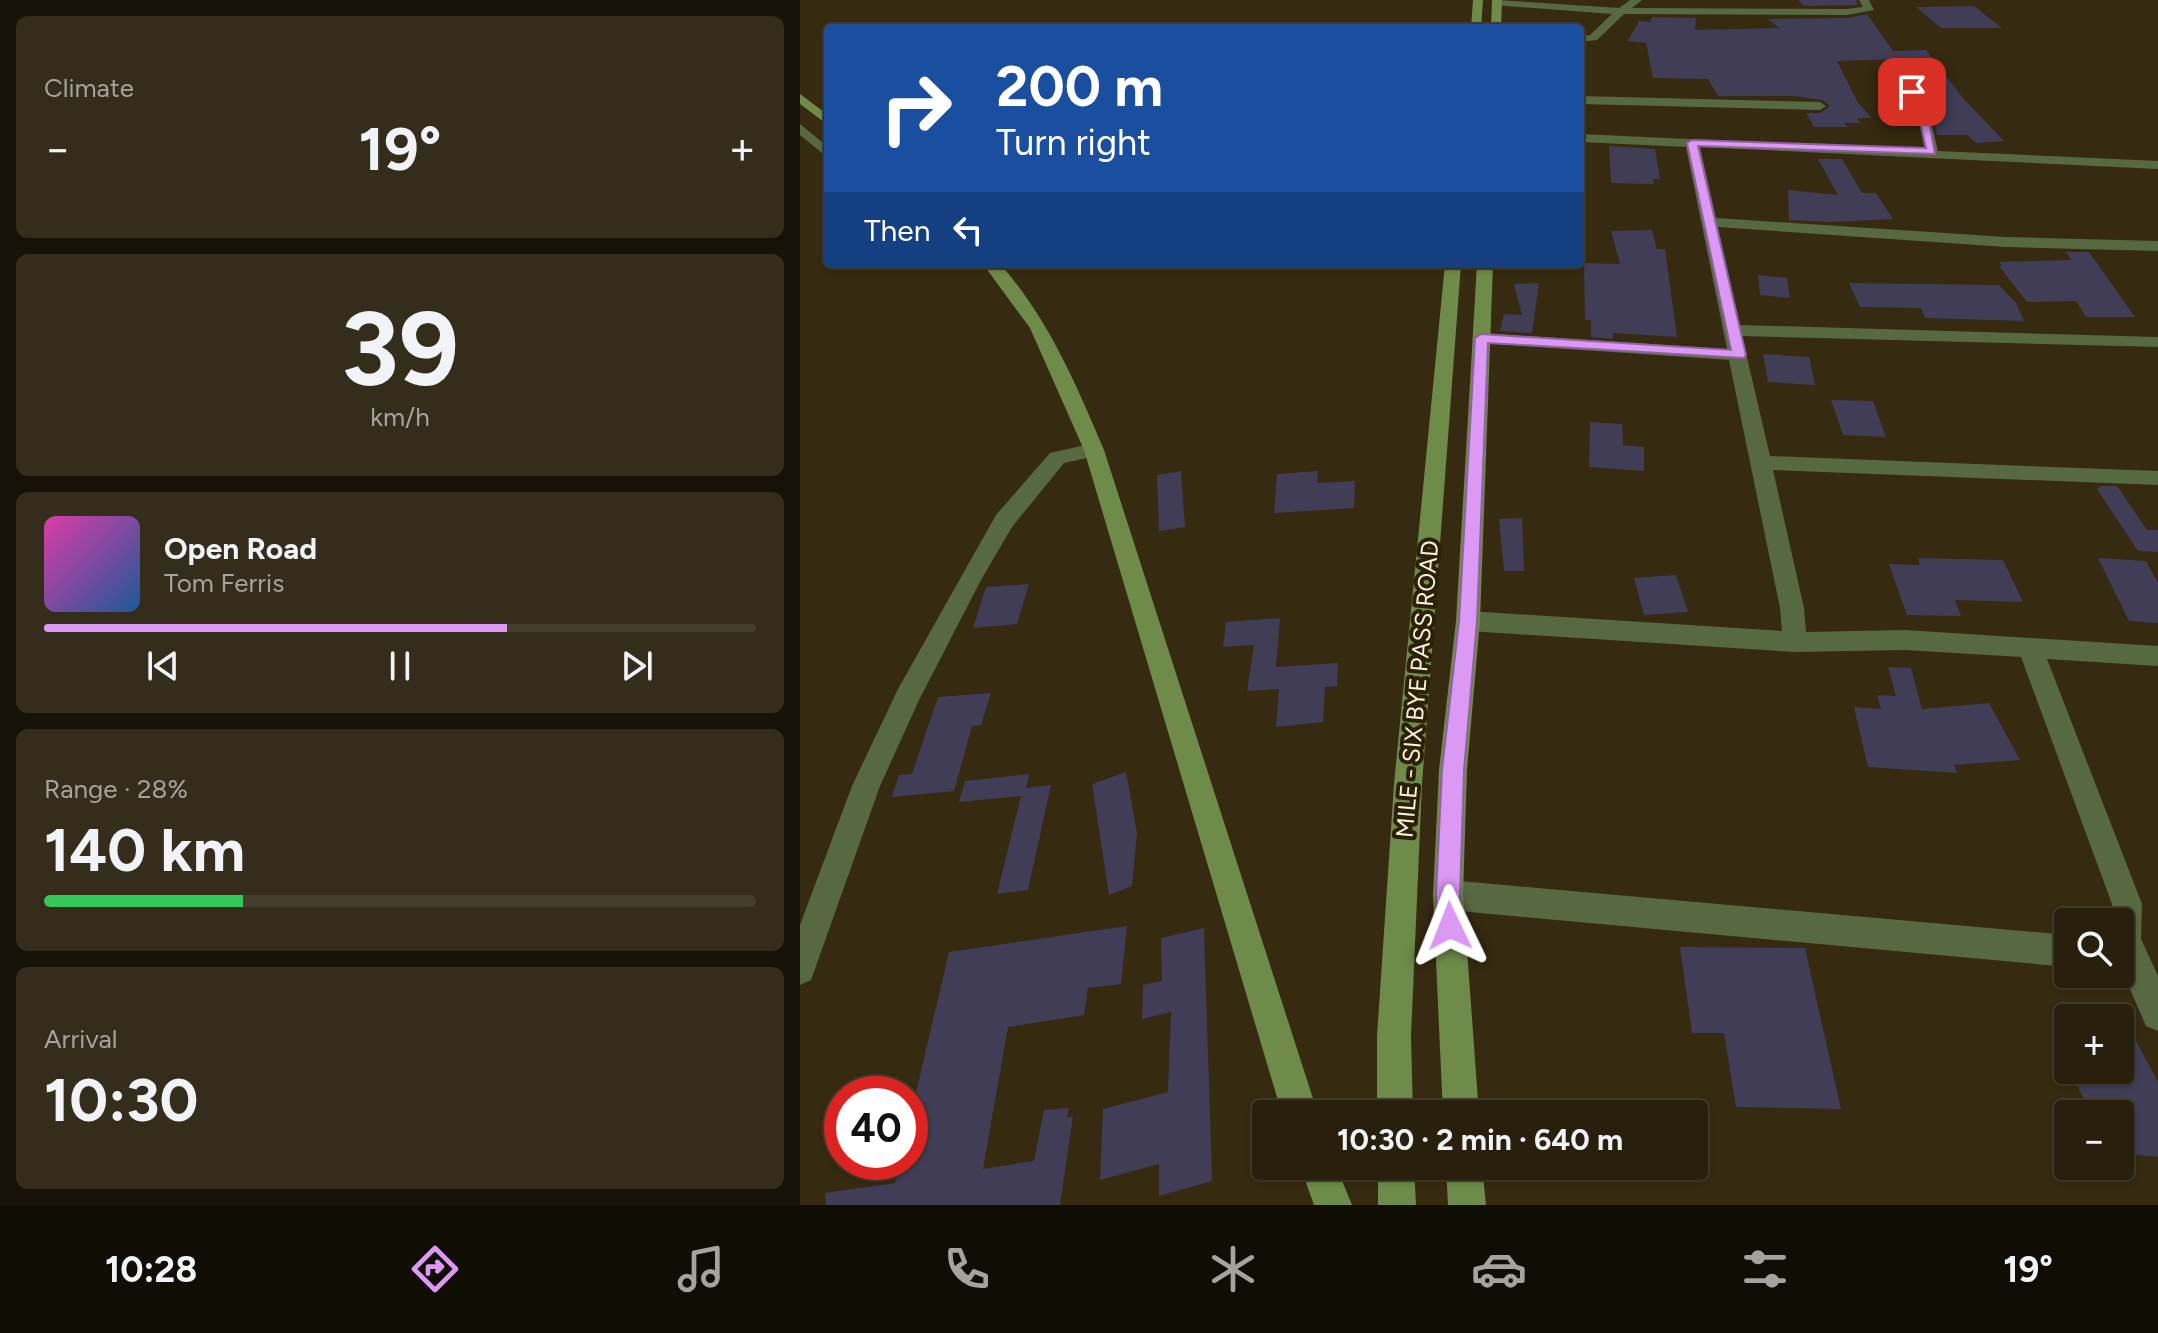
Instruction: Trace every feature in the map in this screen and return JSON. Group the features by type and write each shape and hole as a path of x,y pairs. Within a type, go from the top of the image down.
{"street":[{"path":"1476,24 1478,0"},
{"path":"1584,39 1593,38 1637,0"},
{"path":"1496,24 1497,2 1621,11 1745,14 1869,10 1864,0"},
{"path":"1894,77 1921,104 1932,152"},
{"path":"800,98 824,118"},
{"path":"1584,100 1820,106"},
{"path":"800,128 824,150"},
{"path":"1584,138 1932,152 2158,165"},
{"path":"1692,143 1712,222 1792,608 1795,642"},
{"path":"1712,222 2006,242 2158,246"},
{"path":"995,268 1008,281 1056,358 1094,450 1296,1100"},
{"name":"MILE - SIX BYE PASS ROAD","path":"1395,1100 1394,1036 1408,784 1453,268"},
{"path":"1460,1100 1448,895 1453,770 1468,621 1485,268"},
{"path":"1734,330 2158,342"},
{"path":"1481,338 1739,355"},
{"path":"800,969 866,786 907,697 971,577 1004,521 1057,458 1094,450"},
{"path":"1762,463 2158,478"},
{"path":"1468,621 1795,642 1905,640 2158,656"},
{"path":"2030,648 2126,908"},
{"path":"1448,895 2054,950"},
{"path":"2134,966 2158,1014"},
{"path":"1323,1180 1333,1205"},
{"path":"1396,1180 1397,1205"},
{"path":"1465,1180 1467,1205"}],"building":[{"path":"1798,0 1856,0 1858,5 1804,6"},
{"path":"1974,6 2002,28 1941,28 1916,7"},
{"path":"1867,14 1893,51 1926,50 1963,98 2004,141 1976,143 1967,135 1937,135 1930,103 1897,59 1837,61 1858,103 1872,118 1857,118 1860,123 1844,123 1847,127 1814,127 1806,113 1820,113 1828,108 1829,105 1822,100 1794,96 1718,96 1708,79 1653,78 1646,43 1628,41 1639,21 1650,22 1652,17 1696,18 1695,30 1780,28 1767,19 1847,18"},
{"path":"1609,146 1655,149 1660,179 1653,179 1654,184 1611,183"},
{"path":"1818,159 1842,159 1862,193 1876,193 1893,219 1831,222 1789,220 1788,190 1838,195"},
{"path":"1652,230 1657,249 1665,249 1677,337 1613,333 1613,339 1591,337 1591,320 1585,320 1584,263 1620,264 1611,231"},
{"path":"2066,252 2089,252 2135,317 2086,317 2076,301 2027,302 1999,266 2002,266 1999,262 2071,260"},
{"path":"1758,275 1787,278 1790,298 1760,295"},
{"path":"1539,283 1532,333 1500,331 1504,314 1522,315 1514,284"},
{"path":"1849,283 1999,285 2016,303 2024,321 1925,318 1921,308 1860,307"},
{"path":"1763,354 1809,357 1815,385 1768,382"},
{"path":"1831,400 1873,401 1886,437 1843,435"},
{"path":"1590,422 1622,424 1623,445 1644,447 1644,471 1589,467"},
{"path":"1181,471 1185,527 1159,531 1157,475"},
{"path":"1318,471 1317,483 1355,481 1354,508 1274,513 1277,474"},
{"path":"2117,486 2147,530 2158,530 2158,552 2138,551 2097,489"},
{"path":"1522,518 1524,571 1504,571 1499,519"},
{"path":"1918,558 2003,560 2023,602 1955,600 1961,616 1907,615 1889,564 1920,565"},
{"path":"2098,558 2146,561 2158,583 2158,623 2129,621"},
{"path":"1676,575 1688,612 1644,615 1634,578"},
{"path":"1029,584 1017,624 973,628 986,587"},
{"path":"1280,618 1276,667 1338,663 1337,686 1325,687 1323,722 1276,727 1279,689 1247,691 1254,645 1223,647 1226,622"},
{"path":"1888,667 1911,668 1922,709 1989,703 2020,760 1954,765 1957,773 1868,767 1854,707 1881,709 1877,695 1896,696"},
{"path":"991,693 981,725 972,726 954,791 892,797 899,775 912,774 938,697"},
{"path":"1126,772 1137,833 1132,886 1109,895 1092,784"},
{"path":"1029,774 1026,788 1051,785 1028,890 997,894 1021,796 959,802 965,781"},
{"path":"1127,926 1121,984 1088,988 1084,1015 1008,1027 983,1169 1034,1161 1044,1110 1069,1108 1067,1118 1073,1116 1060,1205 826,1205 825,1193 895,1183 896,1180 928,1180 928,1076 920,1076 949,952"},
{"path":"1204,928 1212,1181 1159,1196 1159,1164 1100,1180 1103,1109 1168,1092 1171,1012 1142,1019 1143,985 1162,981 1161,938"},
{"path":"1680,947 1805,948 1841,1109 1736,1107 1724,1033 1692,1033"},
{"path":"2134,1041 2158,1082 2158,1157 2134,1154 2134,1100 2084,1100 2077,1084 2134,1084"}],"route":[{"path":"1450,926 1448,895 1453,770 1468,621 1481,338 1739,355 1712,222 1692,143 1932,152 1924,129 1921,104 1912,92"}]}
